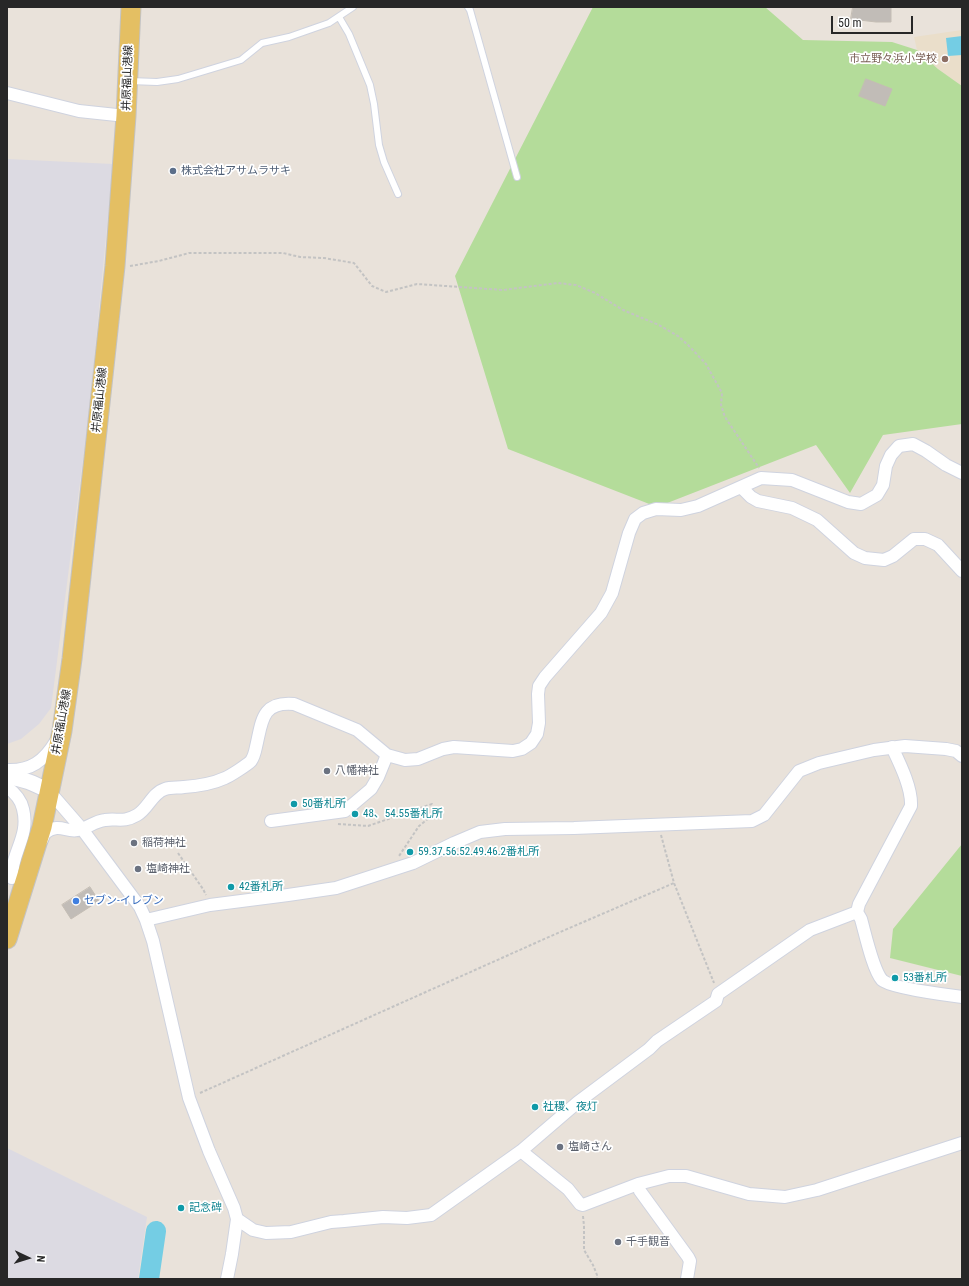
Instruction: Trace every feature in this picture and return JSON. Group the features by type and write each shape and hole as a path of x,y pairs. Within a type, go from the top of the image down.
{"main road":[{"name":"井原福山港線","path":"7,939 42,827 62,731 72,659 115,266 126,116 130,7"},
{"name":"井原福山港線","path":"10,886 38,812 49,791"}],"street":[{"path":"7,93 79,111 126,116"},
{"path":"30,866 35,859 45,833 49,830 54,828 63,828 73,831 105,820 124,821 139,815 157,793 165,789 210,784 227,778 251,761 255,752 265,714 277,705 285,703 294,704 357,730 387,755 405,760 418,759 454,746 513,751 522,749 531,743 536,734 539,723 539,686 545,677 601,613 612,593 629,533 635,519 643,513 656,509 681,510 698,506 742,488 761,478 792,480 848,502 861,504 877,494 883,485 886,466 891,455 899,446 913,444 926,451 946,466 962,473"},
{"path":"742,488 751,497 758,501 792,508 817,520 854,553 864,558 884,560 893,556 914,539 924,539 938,545 962,571"},
{"path":"7,770 22,769 34,765 48,754 62,731"},
{"path":"146,920 210,905 336,888 399,868 480,832 505,829 574,828 752,821 764,815 799,771 826,761 874,750 905,746 946,749 956,751 962,756"},
{"path":"892,748 910,792 911,806 859,904 857,912 861,919 876,970 882,981 894,986 962,997"},
{"path":"271,821 345,811 372,790 387,755"},
{"path":"7,777 17,777 49,791 82,829 140,907 146,920 153,941 189,1098 209,1152 234,1208 237,1219 227,1279"},
{"path":"7,787 20,799 26,819 24,835 12,868 10,886"},
{"path":"237,1219 253,1230 266,1233 291,1232 331,1222 383,1217 407,1218 431,1215 521,1151 578,1102 649,1049 657,1041 716,1001 718,994 810,930 857,912"},
{"path":"521,1151 568,1189 582,1205 638,1184 669,1176 686,1176 749,1194 785,1197 817,1190 962,1144"},
{"path":"638,1184 640,1191 688,1257 690,1261 687,1279"}],"lane":[{"path":"127,80 157,82 178,79 241,60 262,43 289,37 329,22 353,7"},
{"path":"468,7 517,177"},
{"path":"339,17 349,34 370,85 379,145 384,162 398,194"}],"path":[{"path":"115,266 127,266 159,261 189,253 283,253 300,257 324,258 354,263 372,286 386,292 417,284 503,290 558,283 576,286 595,293 623,310 659,325 678,336 688,345 706,364 722,393 721,405 725,417 758,465 761,478"},
{"path":"331,824 368,826 432,804 434,814 419,826 398,858 399,868"},
{"path":"658,824 674,883 718,994"},
{"path":"178,853 203,889 210,905"},
{"path":"189,1098 551,936 674,883"},
{"path":"582,1205 584,1250 593,1266 597,1279"}],"shaded area":[{"name":"市立野々浜小学校","path":"962,30 962,86 938,69 917,50 914,37"},
{"path":"7,159 113,164 89,412 51,708 39,724 21,739 7,744"},
{"path":"7,1148 147,1217 138,1279 7,1279"}],"green space":[{"path":"593,7 765,7 803,40 892,42 917,50 938,69 962,86 962,424 883,435 850,493 816,445 657,507 508,449 455,276"},
{"path":"962,844 962,976 890,958 893,929"}],"water":[{"path":"962,36 962,55 948,56 946,38"}],"building":[{"path":"853,7 891,7 891,22 851,19"},
{"path":"866,79 892,89 885,106 859,96"},
{"path":"90,887 99,901 71,919 62,905"}],"waterway":[{"path":"149,1279 156,1231"}],"place":[{"name":"市立野々浜小学校","path":"945,59"},
{"name":"株式会社アサムラサキ","path":"173,171"},
{"name":"八幡神社","path":"327,771"},
{"name":"50番札所","path":"294,804"},
{"name":"48、54.55番札所","path":"355,814"},
{"name":"稲荷神社","path":"134,843"},
{"name":"59.37.56.52.49.46.2番札所","path":"410,852"},
{"name":"塩崎神社","path":"138,869"},
{"name":"42番札所","path":"231,887"},
{"name":"セブン-イレブン","path":"76,901"},
{"name":"53番札所","path":"895,978"},
{"name":"社稷、夜灯","path":"535,1107"},
{"name":"塩崎さん","path":"560,1147"},
{"name":"記念碑","path":"181,1208"},
{"name":"千手観音","path":"618,1242"}]}
